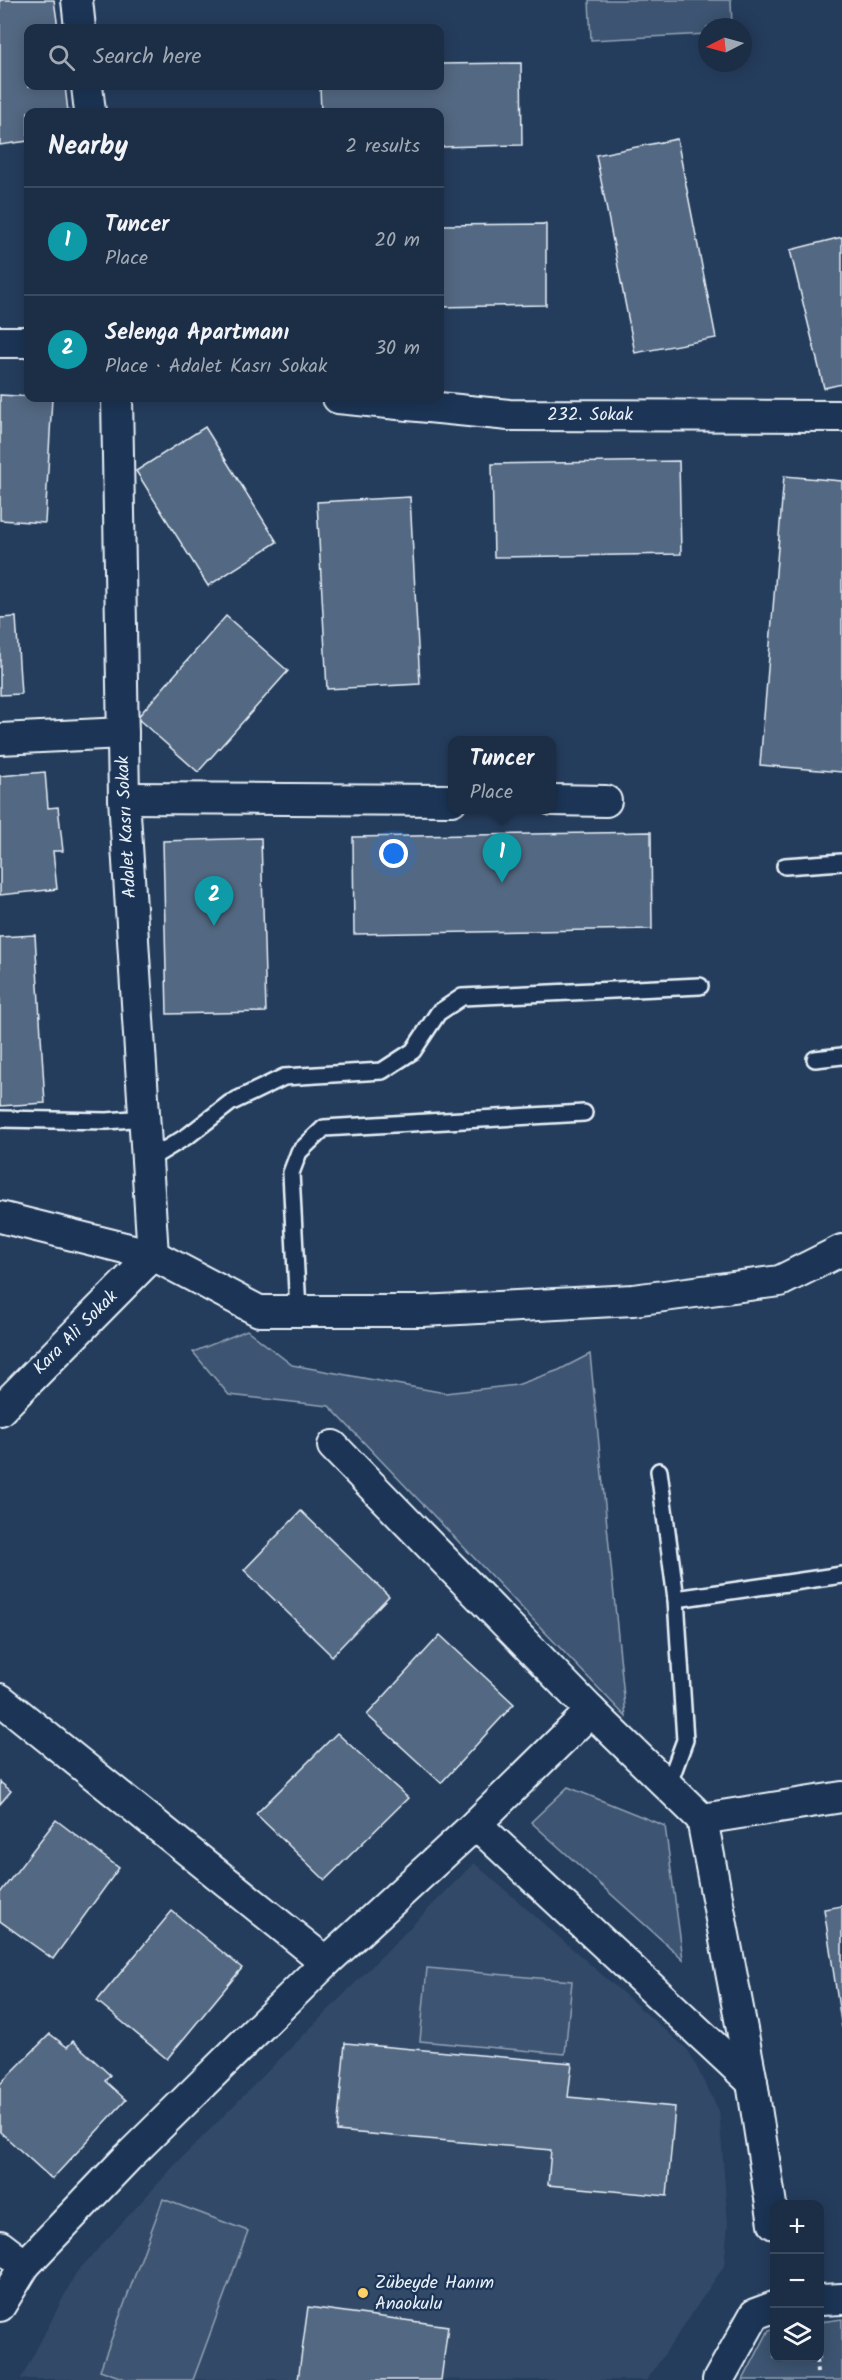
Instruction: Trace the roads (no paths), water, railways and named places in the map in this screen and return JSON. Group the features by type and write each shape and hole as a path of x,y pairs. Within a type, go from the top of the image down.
{"street":[{"path":"77,0 80,24"},
{"path":"87,90 90,108"},
{"path":"0,342 24,342"},
{"name":"Adalet Kasrı Sokak","path":"117,402 124,798 153,1255"},
{"name":"232. Sokak","path":"378,402 509,415 842,417"},
{"path":"0,739 123,732"},
{"path":"124,798 448,800"},
{"path":"556,800 606,801"},
{"path":"0,1217 153,1255 259,1311 422,1311 633,1300 780,1281 842,1250"},
{"name":"Kara Ali Sokak","path":"0,1410 153,1255"},
{"path":"333,1446 591,1711 702,1819 752,2082 770,2200"},
{"path":"0,1699 326,1962"},
{"path":"0,2306 26,2265 128,2157 326,1962 476,1824 591,1711"},
{"path":"702,1819 842,1797"},
{"path":"476,1824 752,2082"},
{"path":"0,2246 26,2265"},
{"path":"824,2300 842,2299"},
{"path":"718,2380 755,2314 771,2308"}],"lane":[{"path":"785,866 842,862"},
{"path":"146,1161 189,1135 230,1103 284,1077 382,1071 413,1051 438,1013 462,997 700,986"},
{"path":"815,1059 842,1056"},
{"path":"298,1311 291,1173 299,1152 324,1128 584,1113"},
{"path":"0,1119 107,1121 144,1118"},
{"path":"659,1471 676,1599 685,1740 668,1786"},
{"path":"676,1599 842,1575"}],"place":[{"name":"Tuncer","path":"502,883"},
{"name":"Selenga Apartmanı","path":"214,926"},
{"name":"Zübeyde Hanım Anaokulu","path":"363,2293"}]}
